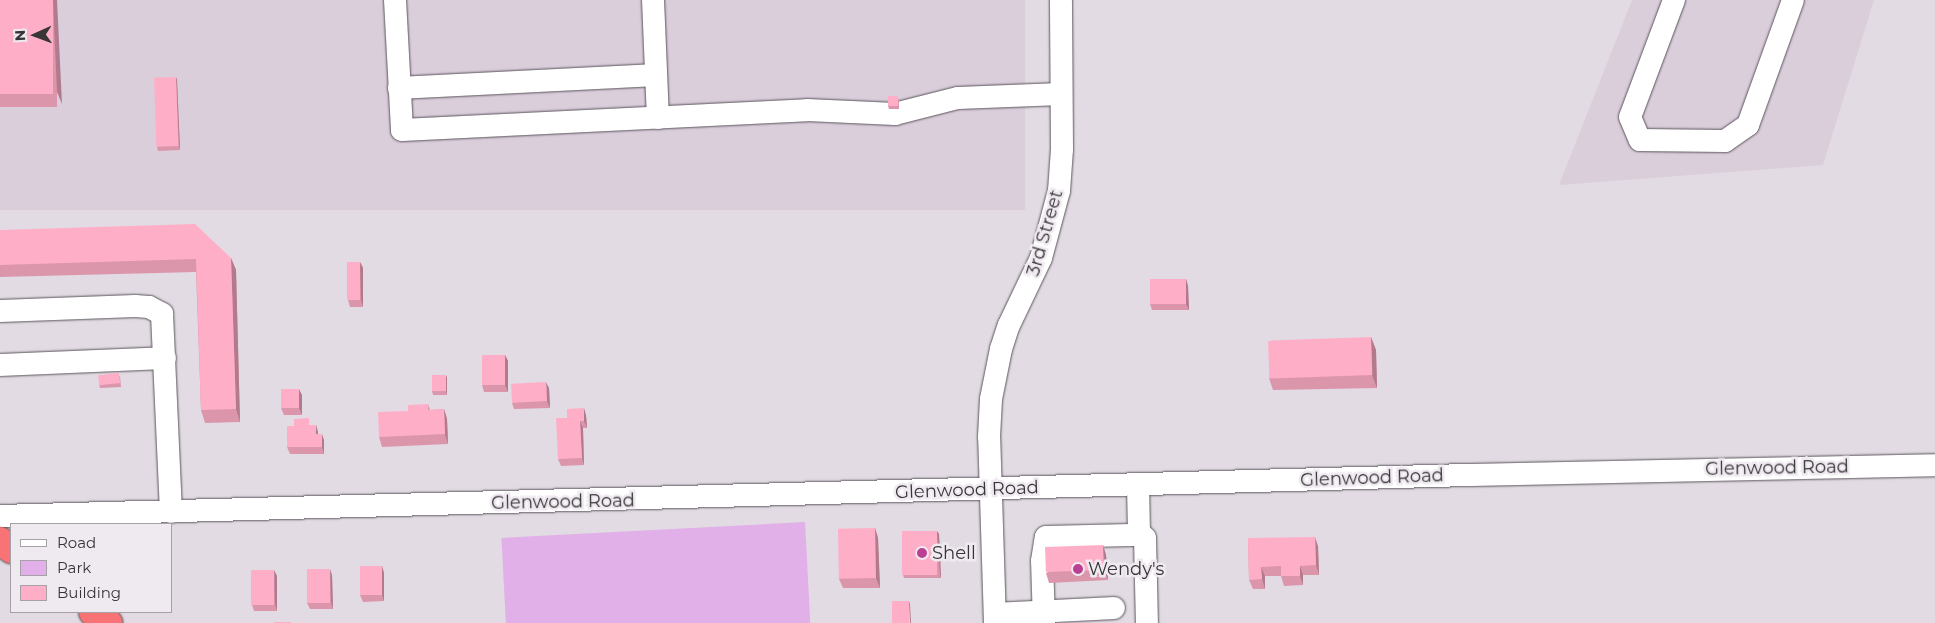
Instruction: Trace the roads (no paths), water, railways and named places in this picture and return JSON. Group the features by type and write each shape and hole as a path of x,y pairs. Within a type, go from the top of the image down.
{"highway":[{"path":"94,613 108,623"}],"street":[{"path":"395,0 402,130 807,110 895,114 958,98 1061,94"},
{"path":"653,0 658,118"},
{"name":"3rd Street","path":"995,619 989,437 994,374 1009,325 1041,258 1055,213 1059,191 1062,149 1061,0"},
{"path":"1674,0 1630,117 1640,140 1725,141 1748,125 1794,0"},
{"path":"400,88 656,75"},
{"path":"0,311 149,307 158,310 164,319 171,512"},
{"path":"0,365 165,358"},
{"name":"Glenwood Road","path":"0,516 1470,475 1935,465"},
{"path":"1138,485 1139,532 1145,538 1147,623"},
{"path":"1044,617 1042,561 1046,538 1132,535 1139,532"},
{"path":"995,619 1044,617 1114,608"}],"place":[{"name":"Shell","path":"922,553"},
{"name":"Wendy's","path":"1078,569"}]}
